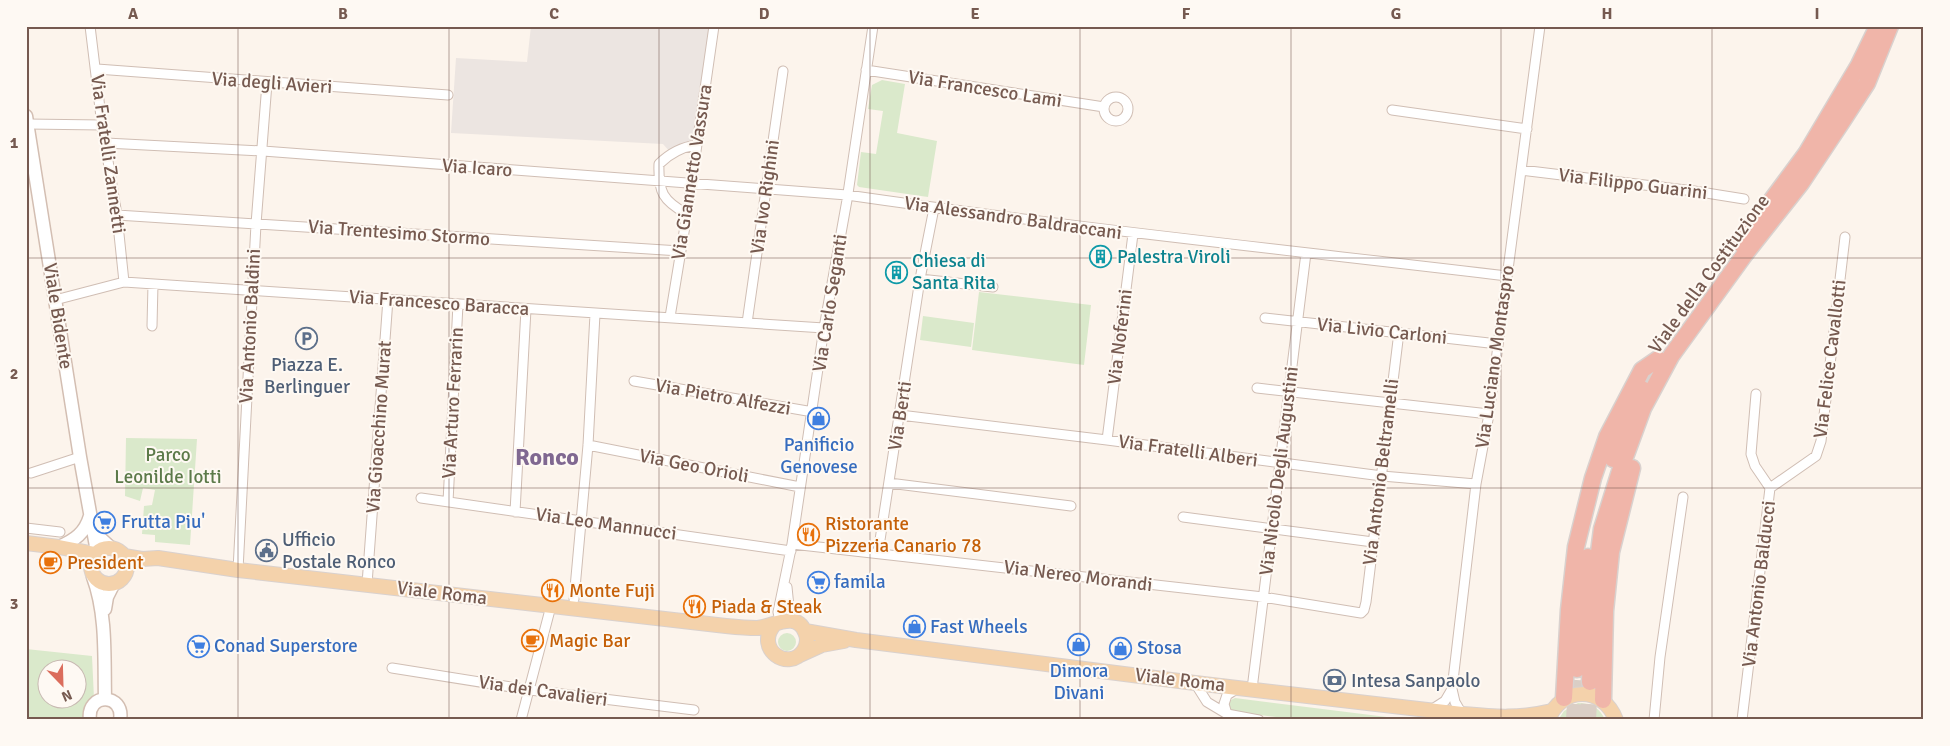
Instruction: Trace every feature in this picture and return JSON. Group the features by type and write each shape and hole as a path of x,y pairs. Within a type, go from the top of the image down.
{"highway":[{"path":"1846,86 1869,26"},
{"name":"Viale della Costituzione","path":"1577,669 1583,584 1595,516 1627,416 1721,268 1806,154 1846,86 1878,26"},
{"name":"Viale della Costituzione","path":"1590,682 1593,599 1602,528 1621,468 1664,358 1801,183 1867,82 1890,26"},
{"path":"1867,82 1900,26"},
{"path":"1564,698 1569,610 1576,547 1593,478 1607,437 1642,370 1664,358 1667,374 1648,416 1627,487 1611,552 1605,611 1603,700"}],"main road":[{"path":"26,543 96,553"},
{"path":"59,547 79,560 92,575 102,584 113,584 122,579 127,570 124,556 116,549 111,548 105,548 96,553 90,567 92,575"},
{"name":"Viale Roma","path":"124,556 142,559 158,558 238,570 726,626 757,628 777,623"},
{"name":"Viale Roma","path":"127,570 145,561 158,558"},
{"path":"794,621 805,631 806,644 800,654 789,659 783,659 769,648 768,636 777,623 794,621"},
{"name":"Viale Roma","path":"726,626 756,638 769,648"},
{"name":"Viale Roma","path":"805,631 854,639 1245,688 1414,714 1462,714 1483,718 1507,719 1550,715"},
{"name":"Viale Roma","path":"800,654 822,645 854,639"},
{"path":"1550,715 1564,698 1574,694 1584,694 1603,700 1609,706 1616,720"}],"street":[{"name":"Via Fratelli Zannetti","path":"90,26 97,69 102,125 117,215 124,282"},
{"name":"Via Giannetto Vassura","path":"670,317 692,184 714,26"},
{"name":"Via Carlo Seganti","path":"777,623 792,548 824,328 873,26"},
{"name":"Via Luciano Montaspro","path":"1462,714 1455,702 1452,689 1476,484 1489,414 1540,26"},
{"name":"Via degli Avieri","path":"97,69 448,95"},
{"name":"Via Francesco Lami","path":"866,70 1104,107"},
{"name":"Via Ivo Righini","path":"747,323 783,71"},
{"name":"Via Antonio Baldini","path":"238,570 256,224 267,83"},
{"path":"1392,110 1527,129"},
{"path":"27,120 102,125"},
{"name":"Viale Bidente","path":"27,120 96,553"},
{"name":"Via Icaro","path":"106,143 263,152 658,182 847,194"},
{"path":"687,214 673,206 662,194 658,182 659,164 668,155 687,146 697,146"},
{"name":"Via Filippo Guarini","path":"1521,170 1694,190 1744,199"},
{"name":"Via Alessandro Baldraccani","path":"847,194 934,208 1133,234 1507,276"},
{"name":"Via Berti","path":"878,553 920,279 934,208"},
{"name":"Via Trentesimo Stormo","path":"117,215 680,251"},
{"name":"Via Noferini","path":"1107,440 1133,234"},
{"name":"Via Felice Cavallotti","path":"1770,488 1816,456 1821,441 1845,236"},
{"name":"Via Nicolò Degli Augustini","path":"1245,688 1263,597 1306,253"},
{"path":"920,279 993,287"},
{"name":"Via Francesco Baracca","path":"55,300 124,282 252,292 824,328"},
{"path":"152,326 153,284"},
{"name":"Via Gioacchino Murat","path":"368,584 388,300"},
{"name":"Via Arturo Ferrarin","path":"448,502 458,304"},
{"path":"514,512 526,309"},
{"path":"574,599 588,445 595,314"},
{"name":"Via Livio Carloni","path":"1265,318 1498,344"},
{"name":"Via Antonio Beltramelli","path":"1363,612 1366,602 1399,332"},
{"name":"Via Pietro Alfezzi","path":"634,381 813,412"},
{"path":"1257,388 1489,414"},
{"name":"Via Antonio Balducci","path":"1742,720 1770,488 1755,466 1751,454 1756,394"},
{"name":"Via Fratelli Alberi","path":"900,415 1107,440 1280,464 1382,476 1476,484"},
{"name":"Via Geo Orioli","path":"588,445 800,487"},
{"path":"31,473 80,457"},
{"path":"889,483 1070,506"},
{"path":"1654,720 1660,658 1683,497"},
{"name":"Via Leo Mannucci","path":"421,498 792,548"},
{"path":"59,547 70,542 80,534 87,525 90,516"},
{"name":"Viale Bidente","path":"90,516 99,537 111,548"},
{"path":"1183,517 1373,542"},
{"path":"26,528 60,532"},
{"name":"Via Nereo Morandi","path":"792,548 878,553 1263,597 1363,612"},
{"path":"92,575 100,595 103,619 105,699"},
{"name":"Via Carlo Seganti","path":"786,579 787,594 794,621"},
{"path":"103,619 107,598 113,584"},
{"path":"522,720 551,606"},
{"name":"Via dei Cavalieri","path":"392,668 530,690 694,710"},
{"path":"1195,683 1207,702 1228,714 1259,720"},
{"path":"1228,714 1224,704 1227,695 1245,688"},
{"path":"1437,714 1452,689"},
{"path":"90,720 89,715 92,706 96,702 105,699 117,705 120,712 120,720"}],"shaded area":[{"path":"531,26 712,27 693,140 670,152 663,144 451,133 456,58 527,62"}],"green space":[{"path":"882,80 905,84 897,133 937,141 928,197 859,187 857,185 861,152 876,154 883,111 868,109 872,85"},
{"path":"979,292 1091,305 1084,365 972,350"},
{"path":"923,316 974,323 971,347 920,340"},
{"name":"Parco Leonilde Iotti","path":"126,438 197,439 190,545 155,542 155,535 142,534 144,506 152,505 155,490 143,488 140,501 125,496"},
{"path":"783,633 791,633 796,638 794,649 783,651 778,646 778,638"},
{"path":"26,649 92,656 95,720 26,720"},
{"path":"1235,698 1404,720 1301,720 1235,712 1230,710 1228,705"},
{"path":"1578,703 1594,707 1605,720 1558,720 1564,711"}],"tunnel":[{"path":"1574,720 1577,669"},
{"path":"1588,720 1590,682"}],"place":[{"name":"Palestra Viroli","path":"1101,257"},
{"name":"Chiesa di Santa Rita","path":"896,272"},
{"name":"Piazza E. Berlinguer","path":"307,339"},
{"name":"Panificio Genovese","path":"819,419"},
{"name":"Frutta Piu'","path":"105,522"},
{"name":"Ristorante Pizzeria Canario 78","path":"809,535"},
{"name":"Ufficio Postale Ronco","path":"266,551"},
{"name":"President","path":"51,563"},
{"name":"famila","path":"818,582"},
{"name":"Monte Fuji","path":"553,591"},
{"name":"Piada & Steak","path":"695,607"},
{"name":"Fast Wheels","path":"914,627"},
{"name":"Magic Bar","path":"533,641"},
{"name":"Dimora Divani","path":"1079,645"},
{"name":"Conad Superstore","path":"198,646"},
{"name":"Stosa","path":"1121,648"},
{"name":"Intesa Sanpaolo","path":"1335,681"}],"district":[{"name":"Ronco","path":"547,457"}]}
